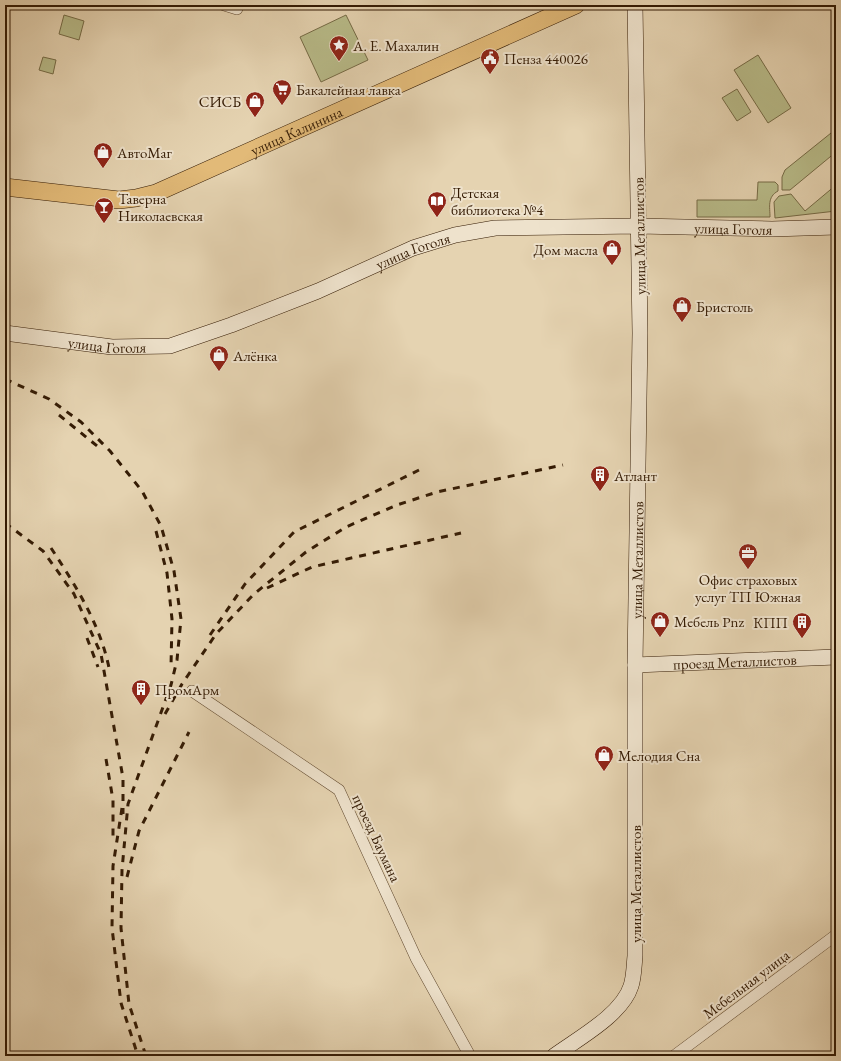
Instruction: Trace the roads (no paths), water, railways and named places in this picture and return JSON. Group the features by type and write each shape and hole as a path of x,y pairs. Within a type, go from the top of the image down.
{"main road":[{"name":"улица Калинина","path":"5,187 119,200 156,193 576,5"}],"street":[{"path":"224,5 237,9"},
{"name":"улица Металлистов","path":"554,1056 609,1016 622,1003 631,987 635,956 635,665 640,344 635,5"},
{"name":"улица Гоголя","path":"5,332 112,347 170,346 231,325 318,291 413,248 455,235 495,228 639,226 772,229 836,227"},
{"name":"проезд Металлистов","path":"635,665 836,657"},
{"name":"проезд Баумана","path":"192,690 339,790 416,958 470,1056"},
{"name":"Мебельная улица","path":"674,1056 836,935"}],"railway":[{"path":"5,379 49,399 81,422 110,451 142,491 161,526 174,571 181,619 177,660 171,685 128,804 122,870 121,928 129,1004 146,1056"},
{"path":"59,415 102,450"},
{"path":"165,714 182,684 216,634 254,594 306,552 346,527 397,505 437,492 563,465"},
{"path":"210,635 245,584 294,532 419,470"},
{"path":"5,523 43,551 74,594 101,654 123,778 123,814"},
{"path":"156,531 167,573 172,619 171,667"},
{"path":"267,588 312,567 461,533"},
{"path":"51,548 70,577 87,608 101,639 110,673"},
{"path":"87,638 98,667"},
{"path":"127,877 139,831 189,732"},
{"path":"106,759 113,800 113,840"},
{"path":"122,808 113,866 112,928 121,1003 138,1056"}],"place":[{"name":"А. Е. Махалин","path":"339,62"},
{"name":"Пенза 440026","path":"490,75"},
{"name":"Бакалейная лавка","path":"282,106"},
{"name":"СИСБ","path":"255,118"},
{"name":"АвтоМаг","path":"103,169"},
{"name":"Детская библиотека №4","path":"437,218"},
{"name":"Таверна Николаевская","path":"104,224"},
{"name":"Дом масла","path":"612,266"},
{"name":"Бристоль","path":"682,323"},
{"name":"Алёнка","path":"219,372"},
{"name":"Атлант","path":"600,492"},
{"name":"Офис страховых услуг ТП Южная","path":"748,570"},
{"name":"Мебель Pnz","path":"660,638"},
{"name":"КПП","path":"802,639"},
{"name":"ПромАрм","path":"141,706"},
{"name":"Мелодия Сна","path":"604,772"}]}
